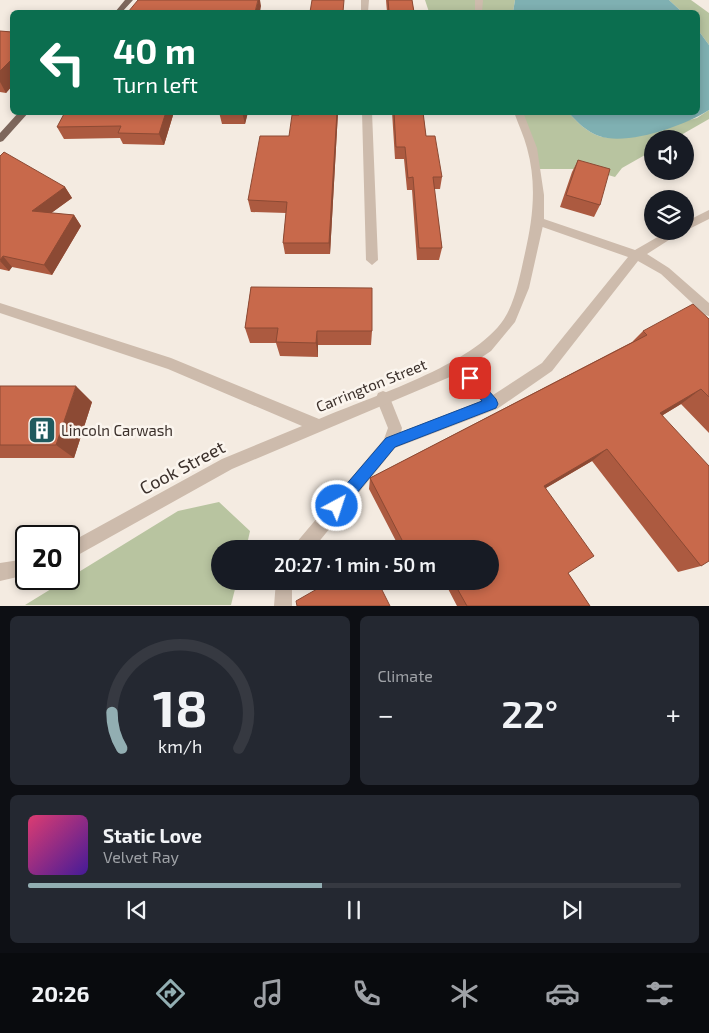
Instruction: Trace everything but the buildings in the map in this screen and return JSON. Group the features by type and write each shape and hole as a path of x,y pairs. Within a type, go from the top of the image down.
{"main road":[{"path":"120,10 129,0"},
{"path":"0,139 22,115"}],"street":[{"path":"367,115 372,260"},
{"name":"Carrington Street","path":"0,308 172,364 317,425 459,365 486,347 509,322 523,288 538,221 539,195 536,170 532,148 519,115"},
{"path":"694,223 709,214"},
{"path":"538,221 644,258 665,271 709,311"},
{"path":"390,443 492,404 547,367 636,255 662,240"},
{"path":"459,365 492,404"},
{"path":"309,540 390,443 395,428 383,398"},
{"name":"Cook Street","path":"80,546 227,464 317,425"},
{"path":"0,572 15,569"},
{"path":"283,590 283,606"}],"green space":[{"path":"425,0 515,0 513,10 428,10"},
{"path":"669,0 691,0 709,13 709,45 700,33 700,10 680,10"},
{"path":"709,110 709,119 690,130 654,130 697,118"},
{"path":"521,115 571,115 590,132 599,136 620,137 644,132 644,156 622,168 615,177 587,169 537,169"},
{"path":"219,502 250,531 248,540 211,540 211,590 235,590 231,605 25,605 49,590 80,590 80,571 178,511"}],"water":[{"path":"515,0 669,0 680,10 513,10"},
{"path":"700,33 709,45 709,110 700,115"},
{"path":"571,115 700,115 665,130 644,130 644,135 640,136 611,138 590,132"}],"place":[{"name":"Lincoln Carwash","path":"42,430"}],"route":[{"path":"337,506 390,443 492,404 470,378"}]}
